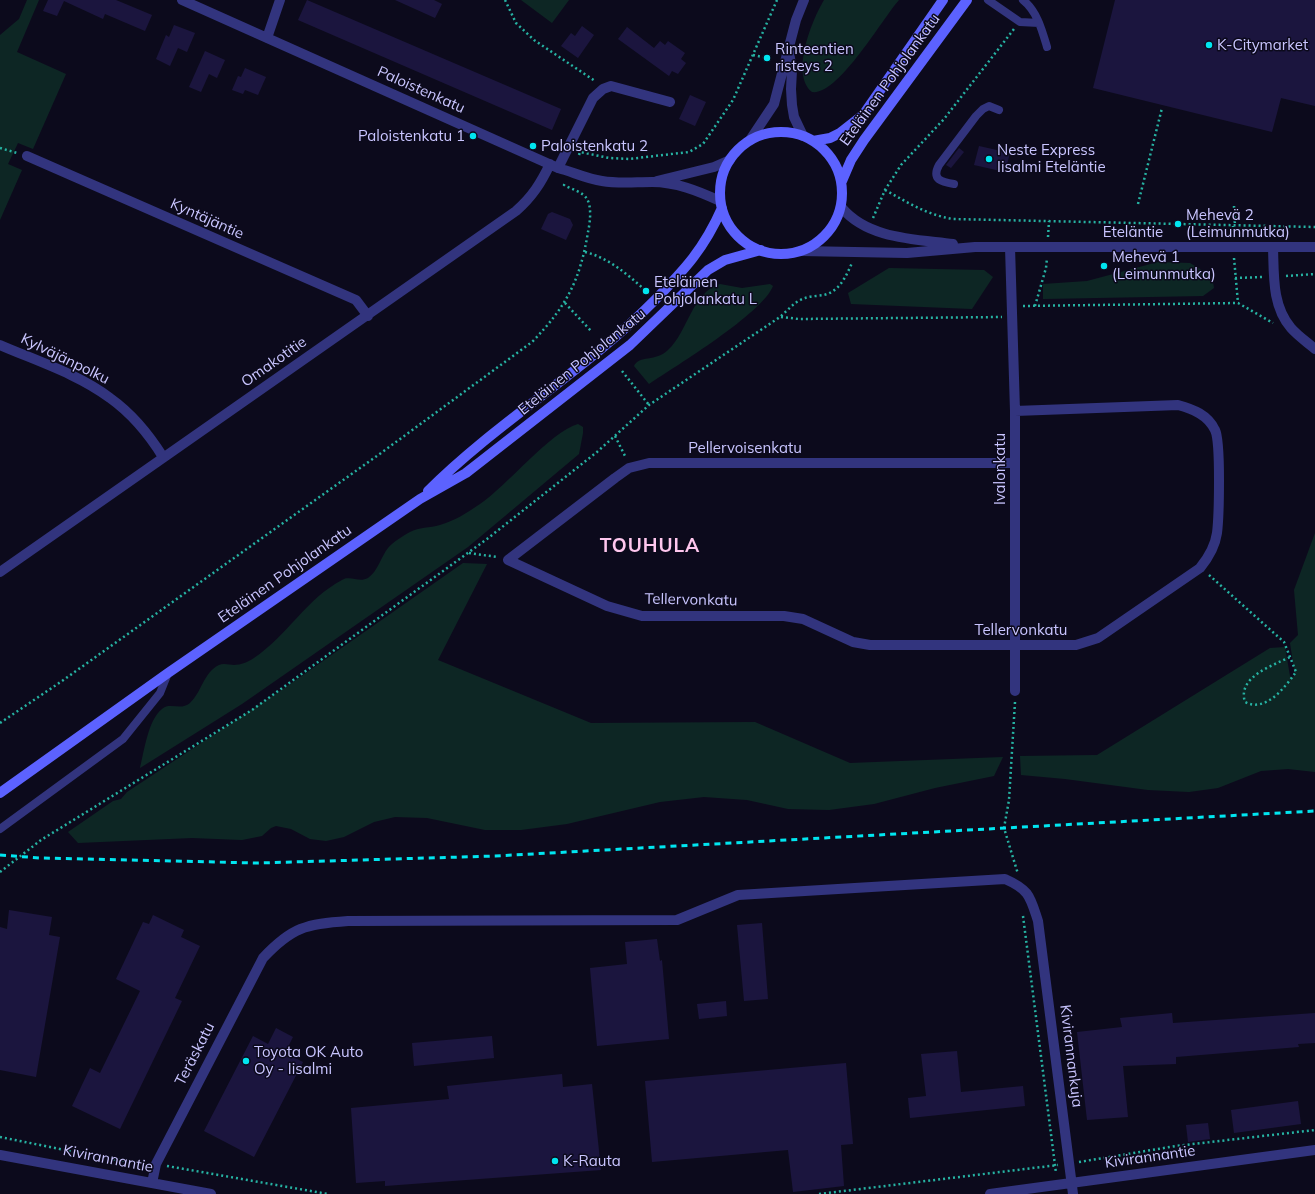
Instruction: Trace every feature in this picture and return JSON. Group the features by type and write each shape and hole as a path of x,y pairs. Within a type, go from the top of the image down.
{"main road":[{"name":"Eteläinen Pohjolankatu","path":"813,141 830,138 840,133 863,115 943,0"},
{"name":"Eteläinen Pohjolankatu","path":"842,181 851,160 864,140 967,0"},
{"path":"773,132 789,132 813,141 824,149 832,159 842,181 842,208 836,221 816,243 801,251 779,254 761,250 735,232 721,204 723,175 730,160 741,147 750,140 773,132"},
{"name":"Eteläinen Pohjolankatu","path":"420,499 457,462 596,354 636,319 691,262 705,242 721,204"},
{"name":"Eteläinen Pohjolankatu","path":"0,793 168,673 420,499 466,473 630,345 708,270 725,260 761,250"}],"street":[{"name":"Paloistenkatu","path":"182,0 554,166 603,181 653,182 693,189 721,204"},
{"path":"267,38 280,0"},
{"path":"750,140 774,104 782,69 789,52 796,20 804,0"},
{"path":"789,52 792,70 790,89 792,105 794,117 803,136"},
{"path":"603,89 611,86 670,102"},
{"name":"Omakotitie","path":"0,572 516,211 535,192 554,166 593,98 603,89"},
{"name":"Kyntäjäntie","path":"27,156 356,300 368,316"},
{"name":"Paloistenkatu","path":"653,182 682,173 714,167 730,160"},
{"name":"Eteläntie","path":"842,208 850,218 861,226 878,232 909,239 975,247"},
{"name":"Eteläntie","path":"801,251 907,253 975,247 1315,247"},
{"name":"Ivalonkatu","path":"1010,247 1015,411 1015,691"},
{"path":"1273,248 1275,296 1280,311 1291,328 1315,349"},
{"name":"Kylväjänpolku","path":"0,345 82,382 111,398 123,408 155,444 163,457"},
{"name":"Tellervonkatu","path":"508,560 607,606 642,616 784,616 803,619 853,642 870,644 1076,645 1098,638 1200,568 1211,554 1217,532 1219,445 1215,430 1209,420 1191,408 1178,405 1015,411"},
{"name":"Pellervoisenkatu","path":"508,560 629,468 649,463 1015,463"},
{"name":"Teräskatu","path":"152,1183 156,1164 252,976 263,958 275,945 289,933 296,930 326,923 348,921 677,920 738,895 1005,879 1019,886"},
{"name":"Kivirannankuja","path":"1019,886 1030,896 1038,921 1072,1183 1072,1194"},
{"name":"Kivirannantie","path":"990,1194 1315,1150"},
{"name":"Kivirannantie","path":"0,1155 211,1194"}],"lane":[{"path":"988,0 1020,22 1039,23"},
{"path":"1023,0 1031,6 1039,23 1047,47"},
{"path":"954,184 941,182 937,179 936,174 939,165 979,112 989,106 999,110"},
{"path":"0,829 123,739 160,693 168,673"}],"path":[{"path":"505,0 516,23 534,40 594,81 603,89"},
{"path":"577,158 580,152 608,158 629,159 689,152 703,144 733,100 777,0"},
{"path":"872,220 885,190 902,165 944,119 1020,22"},
{"path":"753,54 767,58"},
{"path":"1138,204 1162,108"},
{"path":"0,148 27,156"},
{"path":"0,723 62,682 375,458 526,346 551,322 565,303 580,269 585,252 589,226 588,200 584,195 564,185 567,178"},
{"path":"885,190 923,211 953,219 1315,227"},
{"path":"1234,206 1234,226"},
{"path":"1036,306 1046,268 1049,221"},
{"path":"585,252 598,256 613,264 646,291"},
{"path":"0,872 41,840 252,710 468,553 615,436 650,405 780,317 797,302 805,298 829,293 834,290 844,279 852,263"},
{"path":"1012,306 1238,303 1235,278"},
{"path":"565,303 592,332"},
{"path":"780,317 799,319 1011,317"},
{"path":"622,371 650,405"},
{"path":"615,436 624,452 629,468"},
{"path":"468,553 508,560"},
{"path":"1200,568 1224,587 1284,642 1290,657 1296,672 1284,688 1263,704 1253,706 1245,702 1243,696 1246,686 1254,675 1290,657"},
{"path":"1015,691 1009,800 1004,828 1017,869 1019,886"},
{"path":"1022,909 1055,1165"},
{"path":"0,1137 110,1159 144,1162"},
{"path":"176,1167 328,1194"}],"green space":[{"path":"27,0 39,0 17,52 66,74 33,149 18,143 8,164 22,170 0,220 0,35 19,19"},
{"path":"521,0 569,0 552,23"},
{"path":"824,0 899,0 859,55 846,70 823,90 812,92 806,84 803,73 803,60 809,33"},
{"path":"1158,262 1190,263 1212,276 1214,288 1203,296 1043,299 1043,284 1087,281"},
{"path":"889,268 984,270 993,277 972,309 851,304 848,293"},
{"path":"720,284 742,288 770,284 773,286 766,297 736,324 649,384 634,366 636,363 663,354 668,350 681,333 691,313 703,295 711,288"},
{"path":"578,424 583,427 579,454 468,547 242,704 140,768 150,728 157,714 168,706 183,706 190,703 194,699 209,673 214,668 221,664 242,664 254,658 277,639 307,607 329,588 348,578 361,580 368,578 377,568 388,548 395,541 413,530 445,523 470,511 491,496 555,437"},
{"path":"1315,533 1315,772 1288,769 1261,771 1218,788 1189,792 1148,790 1021,775 1020,756 1097,755 1270,648 1285,647 1290,676 1295,676 1290,643 1298,635 1294,590"},
{"path":"463,563 487,564 438,660 591,723 755,722 850,763 1003,757 994,776 935,788 874,804 829,810 788,809 747,800 704,797 660,802 567,824 521,830 485,830 427,818 395,817 374,822 344,837 326,841 310,839 291,829 276,826 271,828 262,836 242,840 192,838 78,843 68,832 113,801 121,799 127,792 283,689"}],"building":[{"path":"48,0 116,0 152,15 145,31 105,14 103,19 64,1 57,16 43,11"},
{"path":"307,0 561,109 552,130 298,20"},
{"path":"395,0 434,0 442,4 435,18"},
{"name":"K-Citymarket","path":"1115,0 1315,0 1315,106 1281,98 1272,132 1093,88"},
{"path":"174,25 195,33 187,52 178,48 170,66 156,59 166,35 169,37"},
{"path":"582,26 594,35 578,58 561,46 571,33 575,36"},
{"path":"627,27 654,48 660,41 665,45 668,41 685,53 681,59 686,63 678,74 672,71 669,76 618,39"},
{"path":"205,51 225,60 217,78 209,74 201,92 189,87"},
{"path":"245,68 266,77 258,95 245,90 243,94 232,90 238,76 241,77"},
{"path":"690,95 706,102 695,126 679,119"},
{"path":"979,146 1010,153 1005,172 974,165"},
{"path":"959,148 964,152 951,168 946,165"},
{"path":"552,212 570,219 573,225 566,240 541,229 548,214"},
{"path":"9,910 52,917 49,935 60,937 36,1077 0,1070 0,927 7,929"},
{"path":"153,915 184,930 181,937 200,946 175,998 182,1001 120,1129 72,1106 90,1068 100,1073 140,991 116,979 143,922 149,924"},
{"path":"762,923 768,999 744,1001 737,925"},
{"path":"657,939 660,961 662,960 669,1039 597,1046 590,968 627,964 625,942"},
{"path":"726,1001 727,1016 699,1019 697,1004"},
{"path":"1172,1013 1173,1023 1315,1013 1315,1043 1298,1044 1299,1047 1176,1057 1176,1064 1123,1066 1128,1117 1087,1120 1077,1032 1122,1027 1120,1018"},
{"path":"276,1028 293,1037 285,1053 303,1062 254,1157 204,1131 253,1036 268,1044"},
{"path":"492,1036 494,1058 414,1066 412,1043"},
{"path":"957,1051 961,1092 1023,1086 1025,1106 910,1118 908,1098 926,1096 921,1054"},
{"path":"846,1063 853,1144 841,1145 844,1186 793,1192 788,1150 652,1162 645,1081"},
{"path":"562,1074 563,1087 592,1084 601,1170 385,1186 385,1181 356,1183 351,1108 449,1099 447,1086"},
{"path":"1298,1101 1301,1124 1234,1133 1231,1110"},
{"path":"1208,1123 1210,1139 1188,1142 1186,1125"}],"railway":[{"path":"0,855 40,858 258,863 495,856 1315,811"}],"place":[{"name":"K-Citymarket","path":"1209,45"},
{"name":"Rinteentien risteys 2","path":"767,58"},
{"name":"Paloistenkatu 1","path":"473,136"},
{"name":"Paloistenkatu 2","path":"533,146"},
{"name":"Neste Express Iisalmi Eteläntie","path":"989,159"},
{"name":"Mehevä 2 (Leimunmutka)","path":"1178,224"},
{"name":"Mehevä 1 (Leimunmutka)","path":"1104,266"},
{"name":"Eteläinen Pohjolankatu L","path":"646,291"},
{"name":"Toyota OK Auto Oy - Iisalmi","path":"246,1061"},
{"name":"K-Rauta","path":"555,1161"}],"district":[{"name":"TOUHULA","path":"650,546"}]}
